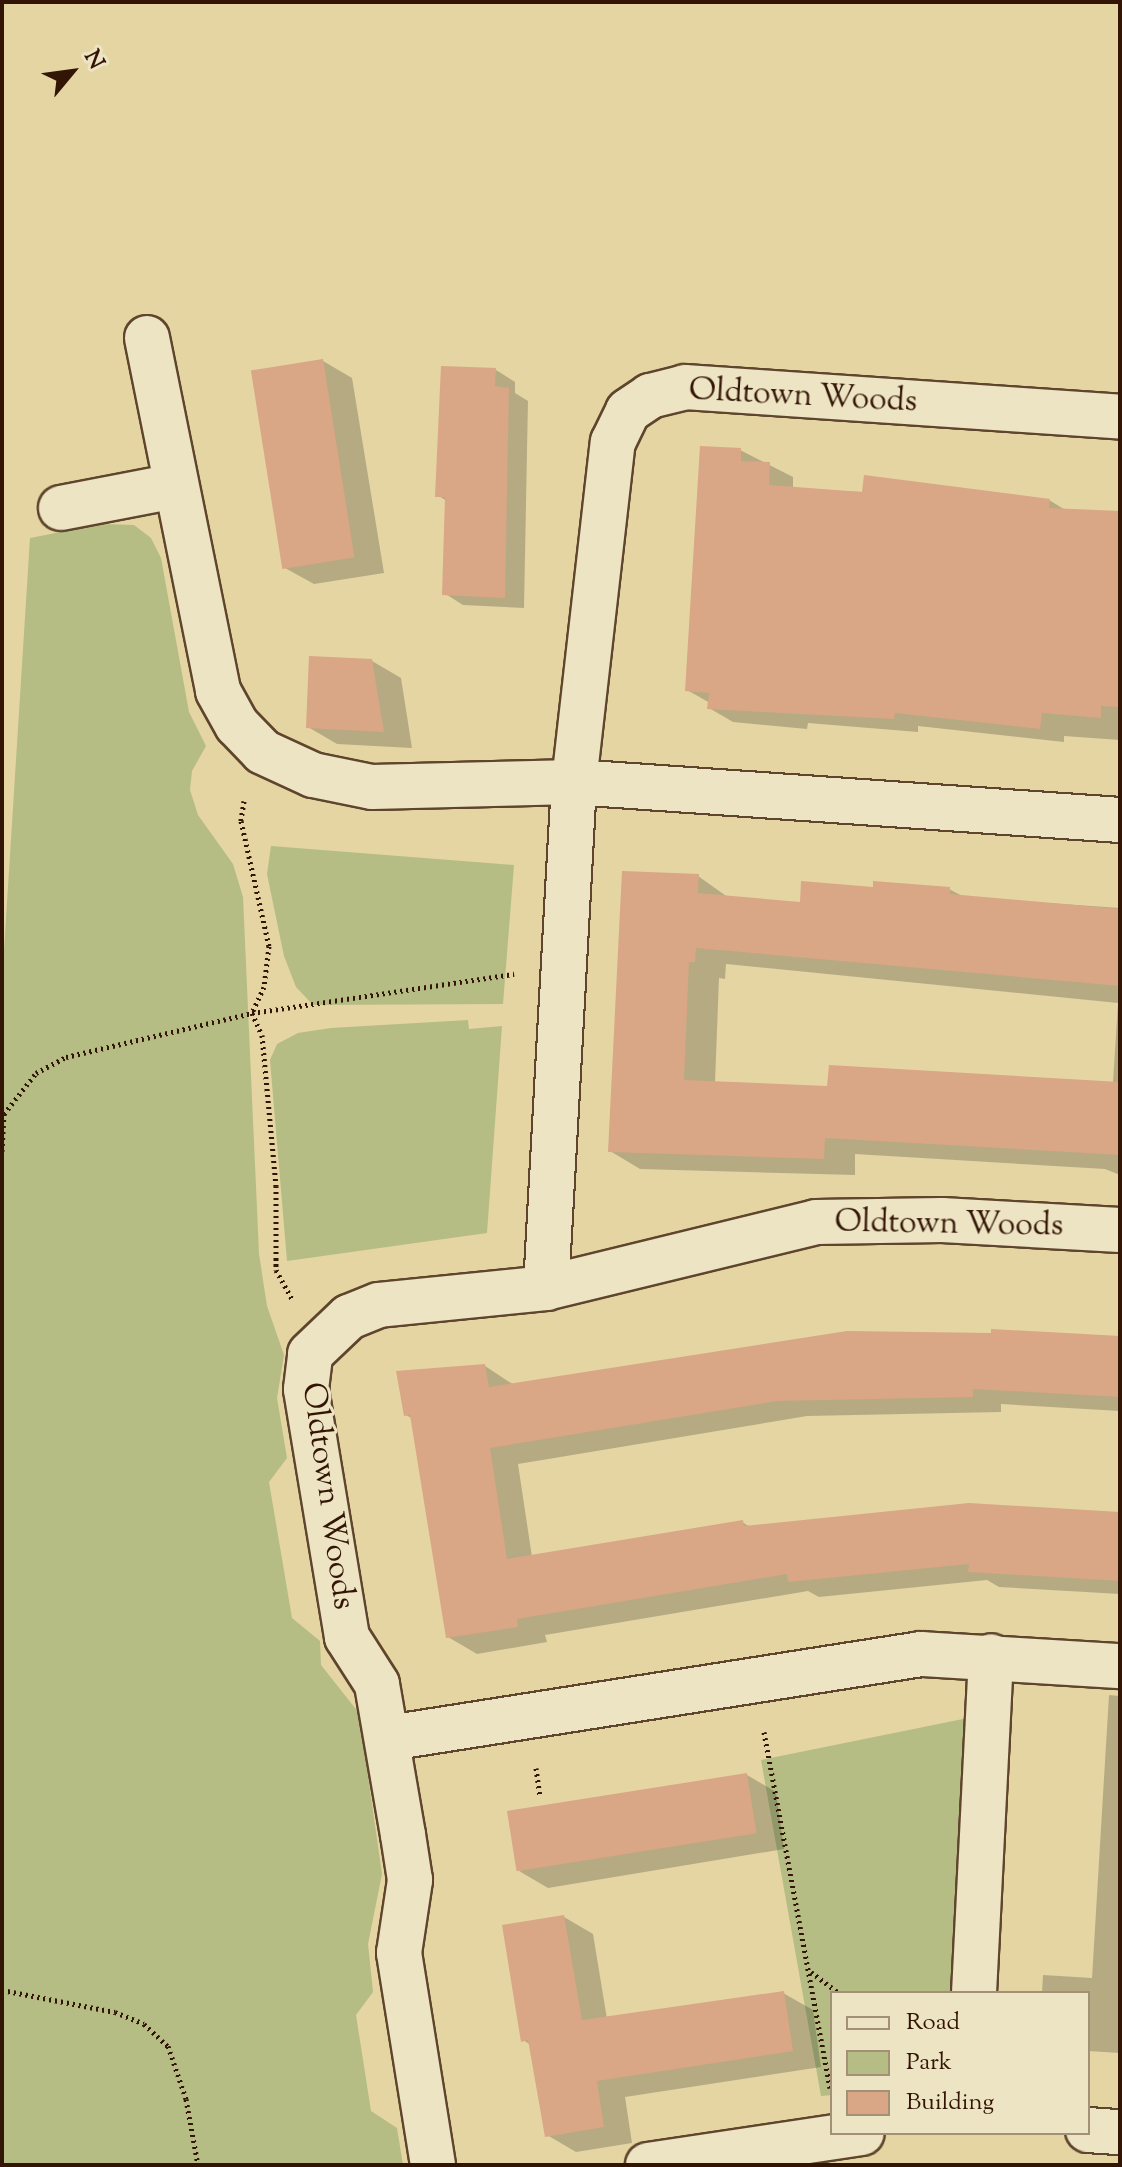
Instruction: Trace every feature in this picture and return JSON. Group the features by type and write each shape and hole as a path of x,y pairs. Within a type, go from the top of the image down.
{"street":[{"path":"147,338 218,691 237,725 263,752 313,775 372,787 574,782 1120,820"},
{"name":"Oldtown Woods","path":"546,1288 574,782 613,442 628,411 650,396 685,387 1120,417"},
{"path":"61,508 175,486"},
{"name":"Oldtown Woods","path":"433,2165 399,1953 410,1880 389,1738 377,1684 347,1637 309,1405 310,1354 325,1335 349,1317 379,1305 546,1288 816,1222 928,1219 1120,1230"},
{"path":"389,1738 753,1677 921,1654 1120,1666"},
{"path":"974,1991 991,1656"},
{"path":"1090,2130 1120,2132"},
{"path":"648,2165 849,2135"}],"path":[{"path":"263,752 244,796 241,821 269,946 264,987 252,1013 262,1035 276,1186 276,1270 296,1308 325,1335"},
{"path":"2,1151 4,1114 36,1073 66,1057 252,1013 564,966"},
{"path":"753,1677 830,2090"},
{"path":"809,1971 836,1991"},
{"path":"2,1990 115,2012 144,2024 168,2046 186,2099 198,2165"}],"green space":[{"path":"102,524 134,525 151,538 161,558 189,712 206,746 192,771 190,790 198,815 233,864 243,897 259,1254 267,1306 284,1355 277,1398 287,1458 269,1482 292,1618 320,1641 321,1665 359,1713 382,1874 368,1944 373,1992 356,2015 371,2111 397,2128 403,2165 2,2165 2,982 30,538"},
{"path":"271,846 514,865 503,1004 313,1005 296,987 284,956 267,874"},
{"path":"468,1020 469,1029 502,1026 487,1233 287,1261 270,1060 277,1044 298,1033 331,1028"},
{"path":"968,1718 954,1991 830,1991 830,2095 821,2096 761,1760"}],"building":[{"path":"323,359 354,558 282,569 251,370"},
{"path":"441,366 496,368 495,386 509,388 505,598 442,595 445,497 435,497"},
{"path":"700,446 741,448 741,461 770,462 769,485 862,492 864,475 1050,499 1049,508 1120,511 1120,707 1101,706 1101,718 1042,713 1040,729 895,713 894,719 707,709 709,693 685,691"},
{"path":"309,656 372,659 384,732 306,728"},
{"path":"622,871 699,874 698,893 800,902 801,881 873,887 873,881 950,887 950,894 1120,909 1120,986 696,948 695,962 689,962 684,1080 827,1086 829,1065 1120,1082 1120,1155 825,1138 824,1159 608,1152"},
{"path":"991,1329 1120,1336 1120,1397 973,1389 973,1397 777,1401 490,1448 507,1559 743,1520 744,1526 969,1503 1120,1512 1120,1581 968,1572 969,1564 788,1582 787,1574 517,1619 518,1627 446,1638 410,1415 404,1416 396,1371 485,1364 489,1387 847,1331 991,1333"},
{"path":"747,1773 757,1833 517,1871 507,1811"},
{"path":"564,1915 582,2020 784,1991 793,2051 597,2081 604,2127 545,2137 528,2040 521,2042 502,1925"}]}
